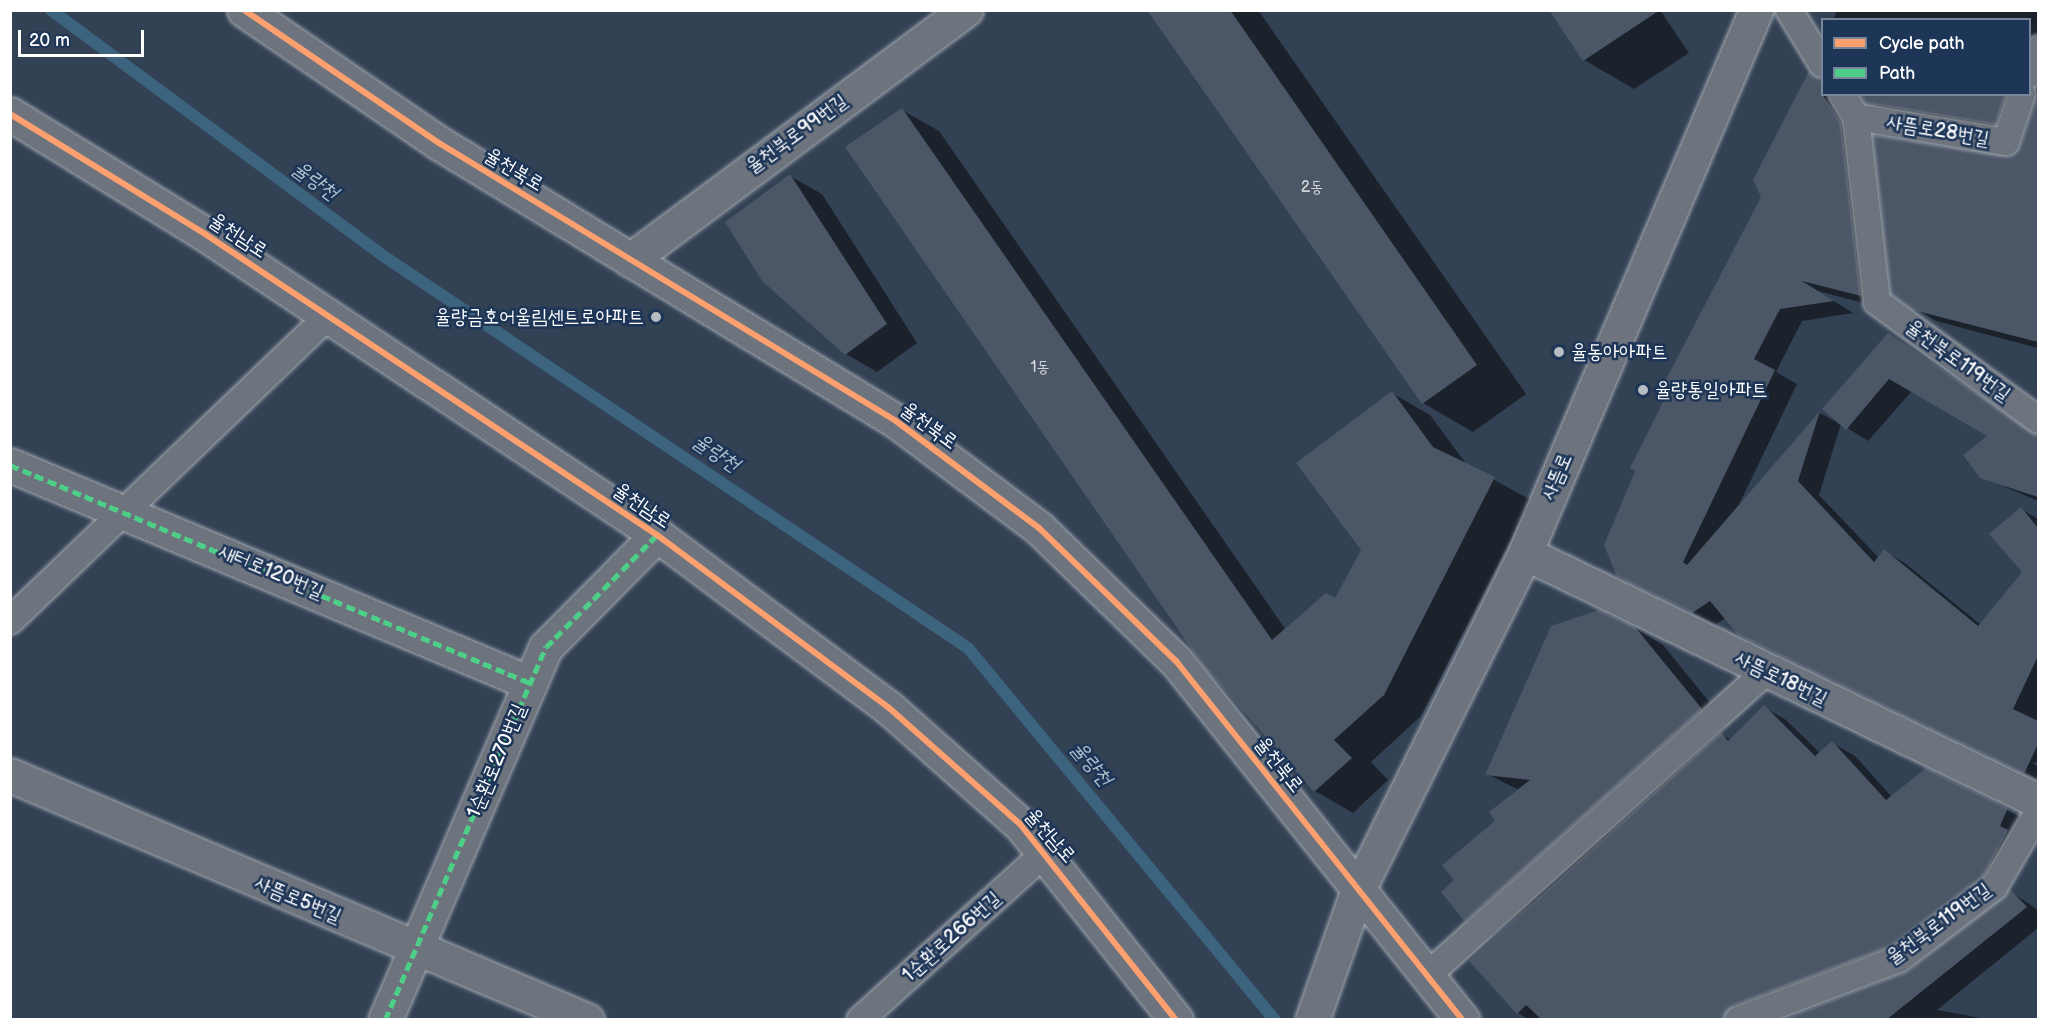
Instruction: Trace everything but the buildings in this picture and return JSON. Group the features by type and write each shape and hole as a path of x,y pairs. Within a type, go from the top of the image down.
{"street":[{"name":"율천북로","path":"244,10 439,143 896,421 1039,528 1176,662 1357,892 1429,975 1463,1020"},
{"name":"율천북로99번길","path":"630,260 966,10"},
{"name":"사뜸로","path":"1312,1020 1357,892 1525,553 1756,10"},
{"name":"율천남로","path":"10,114 328,316 657,535 888,707 1020,824 1176,1020"},
{"name":"새터로120번길","path":"10,465 530,683"},
{"name":"1순환로270번길","path":"385,1020 546,647 657,535"},
{"name":"사뜸로18번길","path":"1525,553 1765,672 2038,801"},
{"name":"사뜸로5번길","path":"10,776 416,951 587,1020"}],"lane":[{"path":"1789,10 1821,62"},
{"path":"2031,71 2038,49"},
{"name":"사뜸로28번길","path":"1843,96 1856,117 1877,302"},
{"name":"사뜸로28번길","path":"1856,117 2006,142 2021,96"},
{"name":"율천북로119번길","path":"1877,302 2038,420"},
{"path":"10,621 328,316"},
{"path":"1429,975 1765,672"},
{"name":"율천북로119번길","path":"1738,1020 1899,959 1994,888 2038,812"},
{"name":"1순환로266번길","path":"860,1020 1044,854"}],"waterway":[{"name":"율량천","path":"51,10 385,257 968,648 1275,1020"}],"marked path":[{"path":"10,465 530,683"},
{"path":"385,1020 546,647 657,535"}],"cycle path":[{"path":"244,10 439,143 896,421 1039,528 1176,661 1463,1020"},
{"path":"10,114 205,234 657,535 888,707 1020,824 1176,1020"}],"place":[{"name":"율량금호어울림센트로아파트","path":"656,317"},
{"name":"율동아아파트","path":"1559,352"},
{"name":"율량통일아파트","path":"1643,390"}]}
